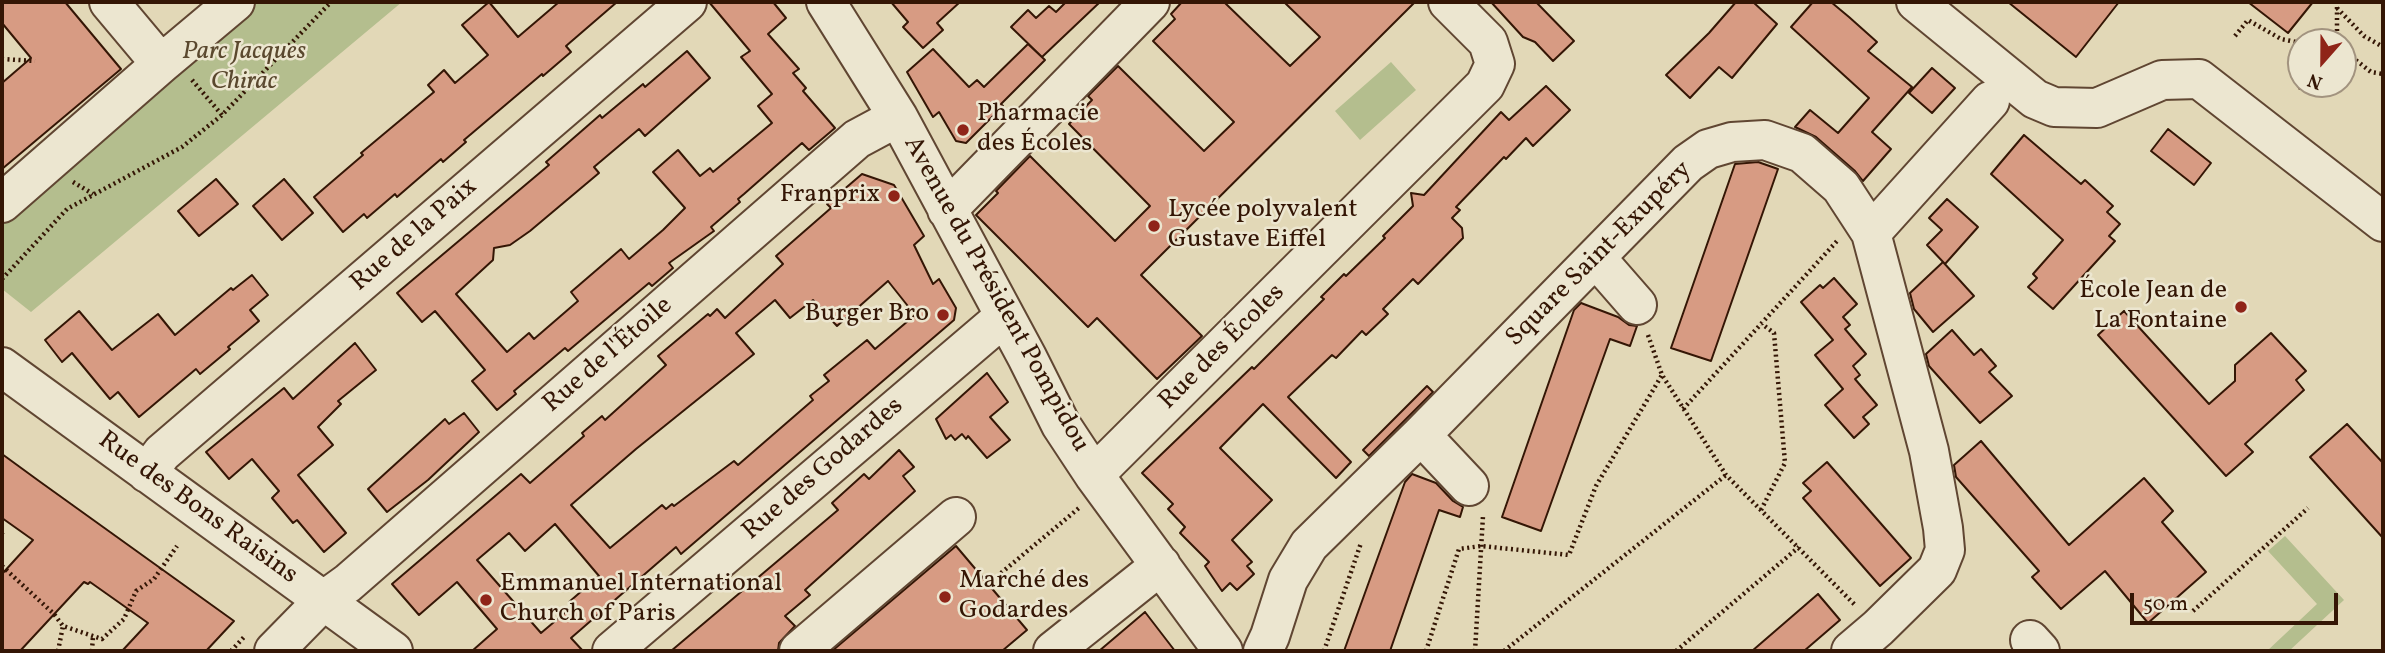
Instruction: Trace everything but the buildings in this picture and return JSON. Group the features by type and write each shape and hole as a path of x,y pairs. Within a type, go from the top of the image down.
{"street":[{"path":"109,2 166,59"},
{"path":"2,203 235,2"},
{"name":"Rue de la Paix","path":"147,473 162,453 687,2"},
{"name":"Avenue du Président Pompidou","path":"826,2 898,117 1006,316 1091,488 1161,565 1223,651"},
{"path":"947,210 1150,2"},
{"name":"Rue des Écoles","path":"1091,488 1485,85 1495,64 1488,42 1448,2"},
{"path":"1916,2 2035,99 2053,107 2097,108 2162,80 2199,79 2383,222"},
{"path":"1866,224 1990,101"},
{"name":"Rue de l'Étoile","path":"274,651 323,601 348,583 857,139 898,117"},
{"name":"Square Saint-Exupéry","path":"1263,651 1288,580 1309,545 1688,163 1708,149 1732,142 1765,139 1802,153 1841,187 1866,224 1929,451 1945,550 1937,570 1864,640"},
{"path":"1596,258 1637,305"},
{"name":"Rue des Godardes","path":"612,651 1006,316"},
{"name":"Rue des Bons Raisins","path":"2,367 393,651"},
{"path":"1421,435 1469,486"},
{"path":"799,651 956,517"},
{"path":"1053,651 1161,565"}],"path":[{"path":"2,279 67,209 181,147 222,116 331,2"},
{"path":"2337,5 2337,28"},
{"path":"2337,5 2364,36 2383,47"},
{"path":"2235,36 2248,20 2287,40"},
{"path":"2,59 35,61"},
{"path":"166,59 222,116"},
{"path":"2357,62 2371,72 2383,74"},
{"path":"1683,409 1762,324 1866,224"},
{"path":"1637,305 1662,375 1726,475 1799,547 1864,640"},
{"path":"1761,510 1784,463 1774,333 1762,324"},
{"path":"1426,651 1459,549 1481,546 1569,555 1597,486 1662,375"},
{"path":"1504,651 1726,475"},
{"path":"1469,486 1483,516 1475,651"},
{"path":"1001,573 1091,488"},
{"path":"2193,611 2308,508"},
{"path":"1324,651 1361,541"},
{"path":"2,566 54,614 63,626 102,639 124,619 136,591 154,579 177,546"},
{"path":"1676,651 1799,547"},
{"path":"58,651 63,626"},
{"path":"92,651 93,635"}],"green space":[{"name":"Parc Jacques Chirac","path":"244,2 402,2 31,312 2,289 2,219"},
{"path":"1391,62 1416,90 1360,140 1335,111"},
{"path":"2285,536 2344,600 2289,651 2267,651 2317,604 2268,551"}],"place":[{"name":"Pharmacie des Écoles","path":"963,130"},
{"name":"Franprix","path":"894,196"},
{"name":"Lycée polyvalent Gustave Eiffel","path":"1154,226"},
{"name":"École Jean de La Fontaine","path":"2241,307"},
{"name":"Burger Bro","path":"943,315"},
{"name":"Marché des Godardes","path":"945,597"},
{"name":"Emmanuel International Church of Paris","path":"486,600"}]}
